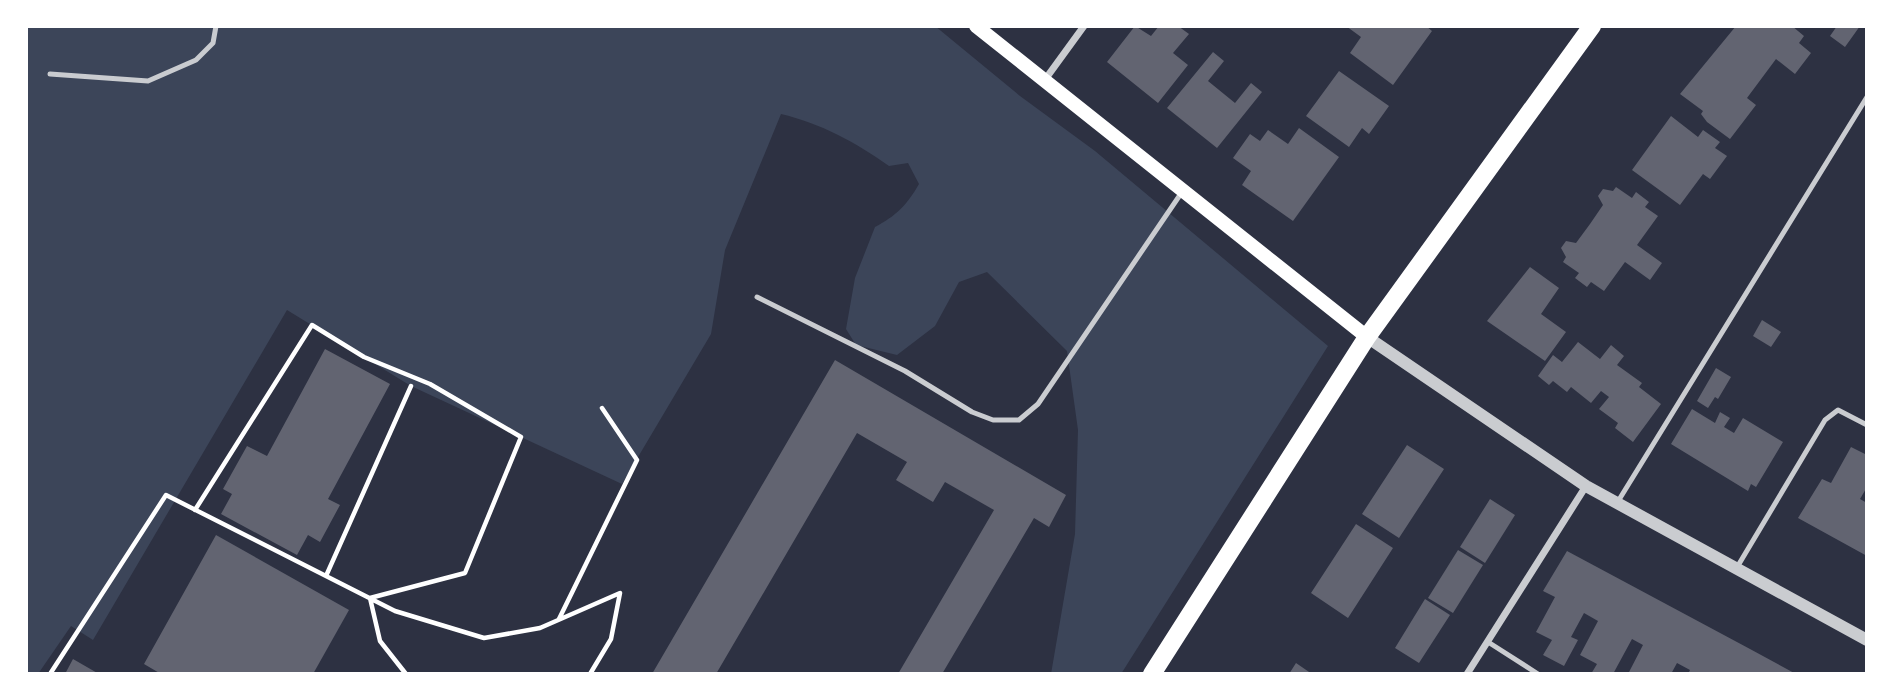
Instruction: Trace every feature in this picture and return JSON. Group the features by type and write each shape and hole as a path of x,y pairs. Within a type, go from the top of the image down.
{"main road":[{"path":"975,26 1367,337"},
{"path":"1152,674 1367,337 1592,26"}],"street":[{"path":"1043,81 1084,26"},
{"path":"1367,337 1586,486 1867,640"},
{"path":"1468,674 1586,486"}],"lane":[{"path":"50,74 148,81 196,60 214,43 216,26"},
{"path":"1617,504 1867,97"},
{"path":"757,297 905,372 972,412 993,420 1019,420 1038,404 1182,192"},
{"path":"1736,569 1825,420 1838,410 1867,425"},
{"path":"1488,642 1538,674"}],"path":[{"path":"195,510 312,325 364,357 430,384 522,437 465,573 370,598"},
{"path":"326,576 411,386"},
{"path":"558,620 637,460 603,408"},
{"path":"50,674 166,495 395,611 484,638 540,628 620,593 611,639 590,674"},
{"path":"370,598 380,641 406,674"}],"shaded area":[{"path":"26,26 935,26 1020,96 1095,151 1328,346 1121,674 1051,674 1075,534 1078,430 1067,351 987,272 959,282 935,326 897,355 856,345 846,329 855,278 875,227 900,209 919,184 908,163 889,166 838,135 781,114 725,250 711,334 622,484 411,386 287,310 93,640 71,626 38,674 26,674"}],"building":[{"path":"1135,26 1151,36 1159,26 1178,26 1189,34 1173,53 1188,65 1158,103 1107,62"},
{"path":"1346,26 1426,26 1432,31 1393,85 1350,53 1361,37"},
{"path":"1736,26 1792,26 1804,36 1799,43 1811,53 1795,74 1776,59 1747,98 1756,105 1730,139 1707,122 1701,114 1703,111 1680,94"},
{"path":"1837,26 1860,26 1845,47 1830,36"},
{"path":"1213,52 1224,61 1208,81 1235,103 1251,83 1262,92 1217,148 1167,108"},
{"path":"1339,71 1389,106 1369,134 1362,128 1349,147 1306,116"},
{"path":"1671,116 1698,137 1703,130 1720,142 1715,148 1727,156 1710,179 1703,174 1680,205 1632,170"},
{"path":"1299,128 1339,157 1293,221 1242,185 1251,171 1233,158 1250,134 1260,141 1268,130 1288,144"},
{"path":"1616,187 1632,198 1636,192 1649,202 1645,207 1658,216 1637,245 1662,263 1650,280 1625,262 1604,291 1591,282 1587,287 1575,278 1579,273 1563,262 1566,257 1561,248 1566,241 1576,243 1590,224 1603,205 1598,196 1603,189 1613,191"},
{"path":"1530,267 1559,288 1541,314 1566,332 1545,361 1487,321"},
{"path":"1762,320 1781,332 1771,347 1753,336"},
{"path":"1578,342 1600,359 1611,345 1624,356 1617,365 1642,383 1639,387 1661,404 1633,442 1615,428 1618,423 1599,409 1609,397 1601,391 1591,403 1571,387 1567,392 1553,381 1549,385 1538,376 1553,355 1562,362"},
{"path":"325,349 390,384 328,499 340,505 320,542 308,535 297,555 221,514 232,494 223,489 247,446 267,456"},
{"path":"835,360 1066,495 1049,527 1034,518 942,674 898,674 994,510 945,482 933,502 896,480 907,462 857,433 716,674 652,674"},
{"path":"1716,368 1731,377 1718,399 1715,397 1708,408 1697,401"},
{"path":"1692,409 1715,423 1720,412 1730,418 1724,427 1734,433 1743,418 1783,442 1756,487 1751,484 1748,491 1671,444"},
{"path":"1407,445 1444,469 1399,538 1362,514"},
{"path":"1851,447 1867,455 1867,487 1860,499 1867,503 1867,556 1798,518 1822,479 1831,483"},
{"path":"1490,499 1515,515 1485,563 1460,547"},
{"path":"1356,524 1393,548 1348,618 1311,593"},
{"path":"216,535 349,610 313,674 161,674 144,664"},
{"path":"1458,550 1483,565 1453,613 1428,598"},
{"path":"1567,551 1796,674 1688,674 1690,670 1677,663 1671,674 1628,674 1643,645 1632,639 1613,674 1591,674 1597,664 1580,655 1598,621 1584,613 1571,637 1578,640 1564,666 1543,655 1552,640 1536,632 1555,597 1543,591"},
{"path":"1425,599 1450,615 1419,663 1395,648"},
{"path":"73,659 99,674 65,674"},
{"path":"1296,663 1312,674 1289,674"}]}
